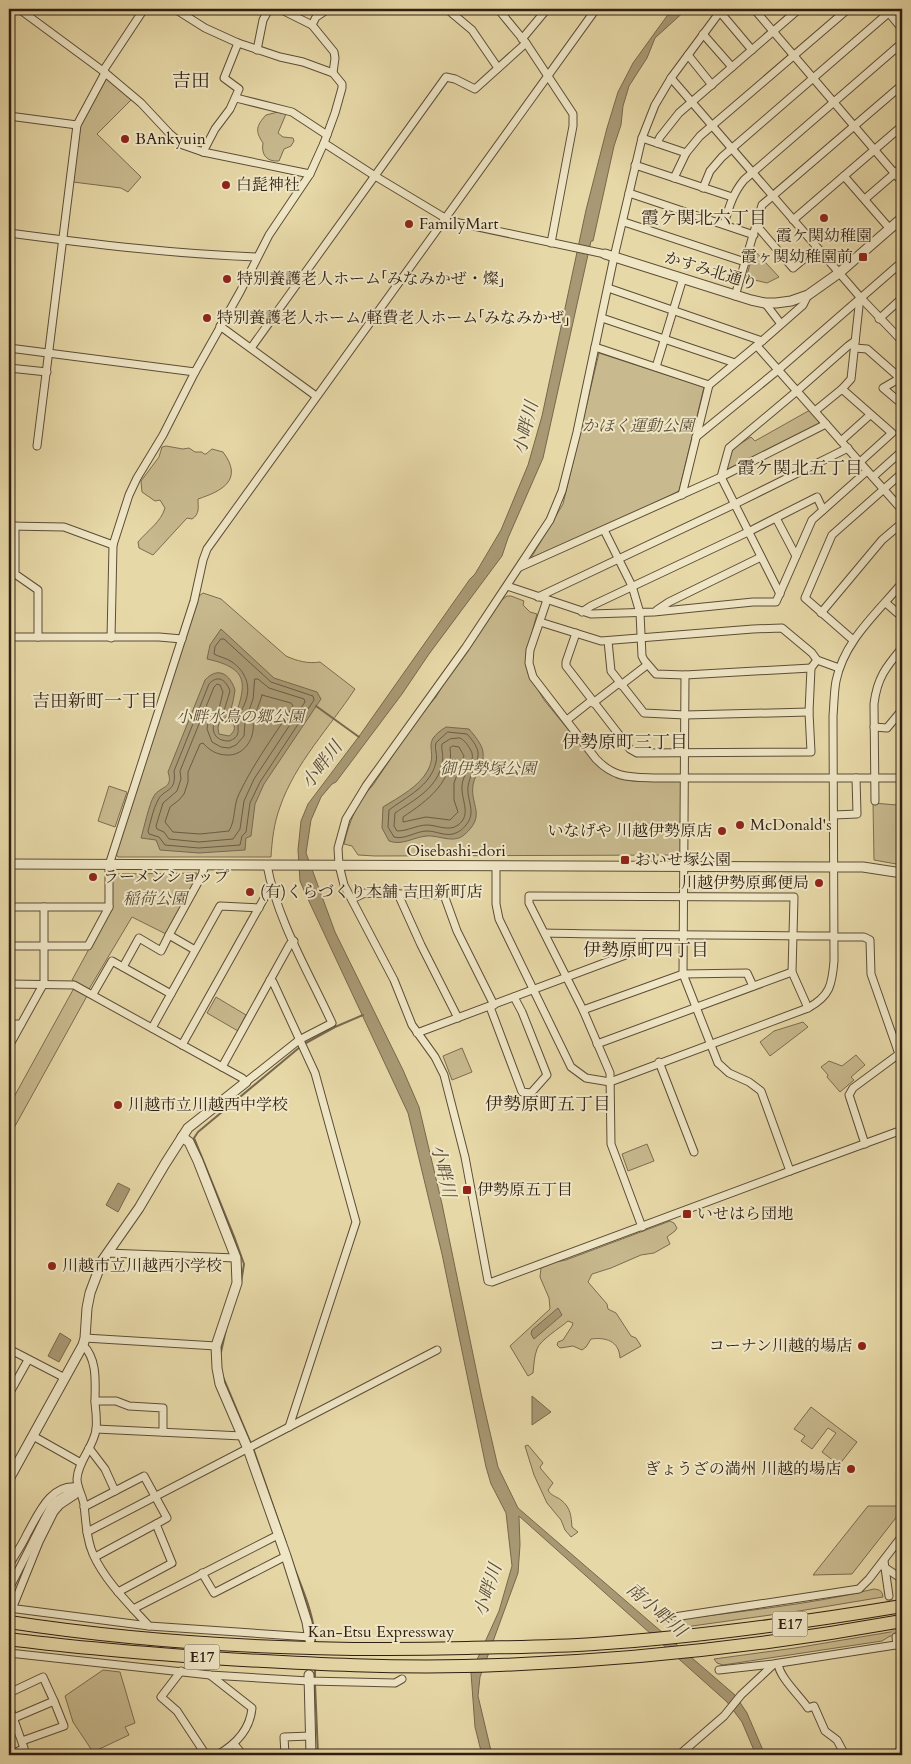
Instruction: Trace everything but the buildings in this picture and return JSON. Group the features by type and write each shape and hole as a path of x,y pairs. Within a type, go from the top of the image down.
{"highway":[{"name":"Kan-Etsu Expressway","path":"9,1622 128,1637 216,1644 396,1650 592,1644 677,1637 807,1622 902,1606"},
{"name":"Kan-Etsu Expressway","path":"9,1638 136,1653 289,1663 397,1666 499,1665 694,1651 902,1622"}],"street":[{"path":"19,9 104,72 141,103 170,134 184,145 203,152 310,174"},
{"path":"37,446 77,125 104,72 144,9"},
{"path":"111,638 113,545 129,495 269,235 310,174 324,143 342,88 342,84 333,73 238,43 205,28 175,9"},
{"path":"257,50 263,20 269,9"},
{"path":"280,9 312,25 334,52 333,73"},
{"path":"447,9 472,30 498,68"},
{"path":"498,9 524,41 573,114 573,124 552,243"},
{"path":"251,348 446,77 455,79 475,89 489,78 524,41 547,9"},
{"path":"9,946 88,946 109,907 109,865 198,589 207,549 596,9"},
{"path":"754,9 902,182"},
{"path":"657,143 674,119 692,102 799,9"},
{"path":"674,178 686,154 700,136 848,9"},
{"path":"312,25 316,17 323,10"},
{"path":"752,50 721,10 671,78 655,105 642,138 635,165 577,432 558,504 520,567 466,647 356,802 346,819 335,865 394,980 417,1033 435,1057 444,1075 465,1157 488,1281 492,1282 902,1130"},
{"path":"703,188 710,172 731,149 891,11 902,29"},
{"path":"704,34 732,67"},
{"path":"203,152 215,129 236,98 239,89 224,78 238,43"},
{"path":"724,224 732,197 737,188 751,173 902,44"},
{"path":"688,55 712,85"},
{"path":"671,78 860,298 879,319 901,338"},
{"path":"735,296 762,205 902,85"},
{"path":"236,98 292,112 327,134"},
{"path":"9,116 77,125"},
{"path":"793,220 902,126"},
{"path":"642,138 686,154"},
{"path":"324,143 374,176 450,221 604,254"},
{"path":"635,165 732,197"},
{"path":"865,199 902,167"},
{"path":"844,176 890,229"},
{"path":"629,193 754,235"},
{"name":"かすみ北通り","path":"604,254 735,296 765,303 791,301 808,295 839,273 902,218"},
{"path":"624,222 745,262"},
{"path":"757,226 794,268 817,248"},
{"path":"9,233 192,254 257,257"},
{"path":"696,437 778,370 902,262"},
{"path":"656,367 683,278"},
{"path":"608,288 759,343 778,370 902,510"},
{"path":"682,495 709,386 802,305 808,295"},
{"path":"815,411 851,379 860,298"},
{"path":"879,319 902,298"},
{"path":"765,303 781,324"},
{"path":"602,318 735,363"},
{"path":"220,326 316,396"},
{"path":"780,594 721,477 729,448 848,346 855,345 867,349 901,377 883,388 902,404"},
{"path":"595,347 709,386"},
{"path":"9,348 195,372"},
{"path":"9,368 47,372"},
{"path":"842,389 892,434 860,462"},
{"path":"841,441 870,414"},
{"path":"520,567 721,477 826,424"},
{"path":"538,597 735,504 848,448"},
{"path":"873,477 902,451"},
{"path":"507,586 591,614 654,612 753,602 776,602 812,520 867,471"},
{"path":"853,640 805,598 832,535 902,473"},
{"path":"582,612 817,497 823,510"},
{"path":"776,518 796,556"},
{"path":"821,613 882,540 902,523"},
{"path":"38,637 38,590 15,574 12,526 64,527 113,545"},
{"path":"604,530 632,586 640,612 642,656 647,665 656,674 811,668"},
{"path":"654,612 670,602 761,557"},
{"path":"496,866 496,911 571,1067 586,1078 610,1082 659,1062 808,1008 818,1002 829,990 832,979 834,936 833,716 836,682 840,668 853,640 902,584"},
{"path":"547,600 530,650 529,663 533,677 602,766 627,777 902,778"},
{"path":"886,603 902,617"},
{"path":"540,622 601,641 782,628 812,653 817,660 840,668"},
{"path":"576,633 566,666 592,702 632,751 637,753 811,752 809,712 811,668 817,660"},
{"path":"9,637 159,637 182,639"},
{"path":"608,641 609,667 620,684 644,713 809,712"},
{"path":"875,800 874,704 878,681 887,666 902,648"},
{"path":"567,720 647,665"},
{"path":"685,674 686,777 683,974 718,1063 729,1073 749,1082 761,1091 790,1170"},
{"path":"874,727 887,728 902,710"},
{"path":"834,815 857,814 856,778"},
{"name":"Oisebashi-dori","path":"9,864 834,866 863,867 902,873"},
{"path":"123,966 139,938 161,950 205,865"},
{"path":"9,1479 84,1342 90,1293 102,1261 139,1208 182,1137 193,1123 299,1040 332,1023 294,942 271,886 272,865"},
{"path":"182,1044 271,886"},
{"path":"352,899 365,893 444,895 457,931 492,1006 522,1092 531,1094 547,1075 522,1012 514,997"},
{"path":"398,894 420,945 458,1018"},
{"path":"642,1227 612,1144 610,1073 583,1010 529,903 529,896 794,897 792,972 808,1008"},
{"path":"152,1028 220,906 259,908"},
{"path":"9,907 109,907"},
{"path":"9,1046 44,983 44,907"},
{"path":"545,933 794,935 864,937 870,940 871,974 899,1054 854,1088 849,1095 866,1144"},
{"path":"169,935 196,950"},
{"path":"417,1033 639,950 639,935"},
{"path":"222,1067 290,944 294,942"},
{"path":"93,994 112,960 171,994"},
{"path":"597,1044 792,972"},
{"path":"583,1010 683,974 747,973 753,986"},
{"path":"270,980 273,982 310,1061 319,1087 356,1222 289,1427"},
{"path":"9,984 69,983 93,994 246,1082"},
{"path":"9,1024 21,1024"},
{"path":"659,1062 694,1152"},
{"path":"84,1342 96,1378 96,1429 89,1448 80,1463 76,1495 60,1505 54,1512 11,1608 149,1626 310,1638 307,1622 286,1556 248,1449 220,1384 216,1368 216,1346 236,1283 236,1258 198,1161 188,1142 182,1137"},
{"path":"107,1253 236,1258"},
{"path":"84,1342 216,1346"},
{"path":"9,1349 65,1378"},
{"path":"87,1532 437,1350"},
{"path":"9,1394 28,1360"},
{"path":"95,1401 116,1401 129,1406 164,1408 163,1432"},
{"path":"96,1429 242,1436"},
{"path":"33,1436 80,1463"},
{"path":"89,1448 105,1469 115,1491"},
{"path":"84,1507 143,1476 167,1518 95,1557"},
{"path":"9,1565 46,1501 70,1486 78,1488 82,1494 87,1532 95,1557 118,1592 149,1626"},
{"path":"9,1589 51,1506 57,1500 78,1488"},
{"path":"118,1592 172,1563 156,1524"},
{"path":"133,1609 278,1535"},
{"path":"661,1620 859,1589 884,1564 902,1536"},
{"path":"202,1573 214,1593 286,1556"},
{"path":"884,1564 902,1578"},
{"path":"884,1564 889,1596"},
{"path":"719,1670 775,1664 899,1642"},
{"path":"9,1653 210,1675 395,1682 402,1679"},
{"path":"679,1755 726,1714 740,1697 775,1664"},
{"path":"775,1664 808,1708 814,1706 825,1731 837,1740 845,1755"},
{"path":"181,1671 161,1697 177,1711 206,1755"},
{"path":"210,1675 252,1708 248,1724 234,1744 217,1755"},
{"path":"9,1693 43,1678 64,1726 22,1741"},
{"path":"309,1678 311,1755"},
{"path":"14,1718 54,1701"},
{"path":"9,1706 24,1748 11,1755"},
{"path":"285,1755 284,1737 310,1736"},
{"path":"234,1744 242,1755"},
{"path":"893,1755 902,1750"}],"green space":[{"path":"107,79 132,99 97,134 141,177 128,192 121,188 73,182 80,123 104,80"},
{"path":"278,112 286,114 278,133 283,137 293,138 294,141 291,146 284,149 279,161 274,161 268,159 264,154 263,143 258,129 260,122 266,115"},
{"path":"754,250 779,277 767,283 746,278"},
{"name":"かほく運動公園","path":"599,353 704,387 679,491 528,563 563,504"},
{"path":"810,410 819,421 819,424 728,469 726,467 730,450 751,437 755,441"},
{"path":"162,447 183,449 189,448 204,454 212,449 223,452 229,462 231,477 222,488 198,499 196,515 192,519 187,518 153,555 139,548 138,542 157,522 165,508 160,500 155,501 142,492 141,481 159,457"},
{"name":"小畔水鳥の郷公園","path":"203,593 221,599 286,656 303,662 320,662 355,689 304,760 287,791 276,819 271,857 118,857 116,854 199,596"},
{"name":"御伊勢塚公園","path":"507,596 524,601 523,605 530,612 537,614 526,654 528,673 544,700 593,760 602,769 617,778 633,781 680,780 682,783 682,855 375,856 358,855 352,846 344,844 351,820 362,798 373,785 418,718 436,697 448,676 461,661 499,602"},
{"path":"109,786 127,792 115,827 98,821"},
{"path":"873,803 897,805 902,809 902,865 874,860"},
{"name":"稲荷公園","path":"197,873 197,877 166,934 132,917 89,989 72,980 112,907 112,878 115,874"},
{"path":"74,988 87,996 9,1137 9,1106"},
{"path":"216,997 246,1015 238,1031 207,1013"},
{"path":"803,1022 808,1027 770,1056 760,1042 774,1031"},
{"path":"462,1048 472,1072 452,1080 443,1056"},
{"path":"856,1055 865,1065 851,1077 854,1080 840,1092 821,1067 829,1061 842,1066"},
{"path":"647,1144 654,1161 628,1171 622,1154"},
{"path":"670,1221 677,1228 667,1237 670,1244 654,1253 641,1255 592,1274 588,1282 607,1304 608,1309 616,1313 631,1336 636,1338 641,1346 620,1358 614,1344 611,1341 602,1339 591,1339 582,1350 573,1346 560,1348 557,1345 558,1342 563,1340 573,1323 568,1321 539,1346 535,1355 533,1373 528,1376 510,1346 550,1309 549,1298 540,1277 541,1268"},
{"path":"811,1407 857,1442 839,1465 822,1452 836,1433 828,1428 812,1449 801,1441 805,1436 794,1429"},
{"path":"528,1445 543,1463 540,1467 541,1469 553,1483 548,1490 549,1492 561,1500 569,1509 572,1527 578,1532 571,1537 565,1530 561,1520 547,1503 534,1475 525,1446"},
{"path":"868,1506 902,1506 902,1510 852,1574 813,1575"},
{"path":"874,1589 881,1591 883,1597 685,1627 674,1628 671,1625 675,1620 800,1603"},
{"path":"902,1630 902,1635 890,1636 882,1641 723,1665 717,1663 714,1659 795,1648"},
{"path":"103,1670 120,1672 135,1723 125,1727 129,1735 93,1752 73,1722 65,1696"}],"water":[{"path":"672,9 687,9 655,38 647,58 629,86 593,241 591,241 543,458 502,556 336,782 321,797 311,820 306,853 335,932 403,1070 419,1107 442,1204 498,1467 518,1508 735,1695 747,1713 765,1755 756,1755 742,1722 727,1702 519,1516 520,1545 518,1573 480,1677 478,1696 492,1755 482,1755 475,1727 471,1673 499,1611 512,1566 506,1513 491,1484 486,1467 442,1254 408,1113 300,881 298,850 301,821 308,804 360,735 475,574 501,530 528,465 542,416 586,210 618,92 633,63"},
{"path":"221,629 274,678 317,692 321,699 264,784 255,804 251,836 246,838 245,850 199,853 160,850 156,840 141,838 148,810 154,796 166,787 169,782 168,772 205,680 214,673 227,676 235,690 229,713 219,723 219,734 229,736 234,730 233,723 242,690 242,681 239,674 232,668 207,659 210,645"},
{"path":"446,727 469,729 478,740 482,749 483,761 473,785 476,810 475,822 460,838 451,839 427,836 403,842 389,841 382,828 383,807 408,791 424,776 431,763 431,743 433,738"},
{"path":"118,1183 130,1189 118,1212 106,1205"},
{"path":"558,1308 562,1315 534,1339 531,1334 532,1330"},
{"path":"60,1333 71,1340 59,1362 48,1356"},
{"path":"532,1396 551,1412 532,1425"}],"waterway":[{"path":"316,706 359,737"},
{"path":"304,1044 335,1027 363,1015"},
{"path":"241,1283 244,1264 194,1138 198,1132 300,1047"},
{"path":"221,1352 227,1325"},
{"path":"223,1377 251,1444"},
{"path":"253,1448 286,1543"},
{"path":"291,1559 313,1622 315,1643"},
{"path":"315,1668 315,1678"},
{"path":"315,1683 318,1755"}],"tunnel":[{"path":"889,1596 896,1637"}],"place":[{"name":"BAnkyuin","path":"125,139"},
{"name":"白髭神社","path":"226,185"},
{"name":"霞ケ関幼稚園","path":"824,218"},
{"name":"FamilyMart","path":"409,224"},
{"name":"霞ヶ関幼稚園前","path":"863,257"},
{"name":"特別養護老人ホーム「みなみかぜ・燦」","path":"227,279"},
{"name":"特別養護老人ホーム/軽費老人ホーム「みなみかぜ」","path":"207,318"},
{"name":"McDonald's","path":"740,825"},
{"name":"いなげや 川越伊勢原店","path":"722,831"},
{"name":"おいせ塚公園","path":"625,860"},
{"name":"ラーメンショップ","path":"93,877"},
{"name":"川越伊勢原郵便局","path":"819,883"},
{"name":"(有)くらづくり本舗 吉田新町店","path":"250,892"},
{"name":"川越市立川越西中学校","path":"118,1105"},
{"name":"伊勢原五丁目","path":"467,1190"},
{"name":"いせはら団地","path":"687,1214"},
{"name":"川越市立川越西小学校","path":"52,1266"},
{"name":"コーナン川越的場店","path":"862,1346"},
{"name":"ぎょうざの満州 川越的場店","path":"851,1469"}],"district":[{"name":"吉田","path":"191,81"},
{"name":"霞ケ関北六丁目","path":"704,218"},
{"name":"霞ケ関北五丁目","path":"800,468"},
{"name":"吉田新町一丁目","path":"95,701"},
{"name":"伊勢原町三丁目","path":"625,742"},
{"name":"伊勢原町四丁目","path":"646,950"},
{"name":"伊勢原町五丁目","path":"548,1104"}],"water label":[{"name":"小畔川","path":"526,428"},
{"name":"小畔川","path":"322,765"},
{"name":"小畔川","path":"443,1171"},
{"name":"小畔川","path":"488,1590"},
{"name":"南小畔川","path":"656,1610"}]}
